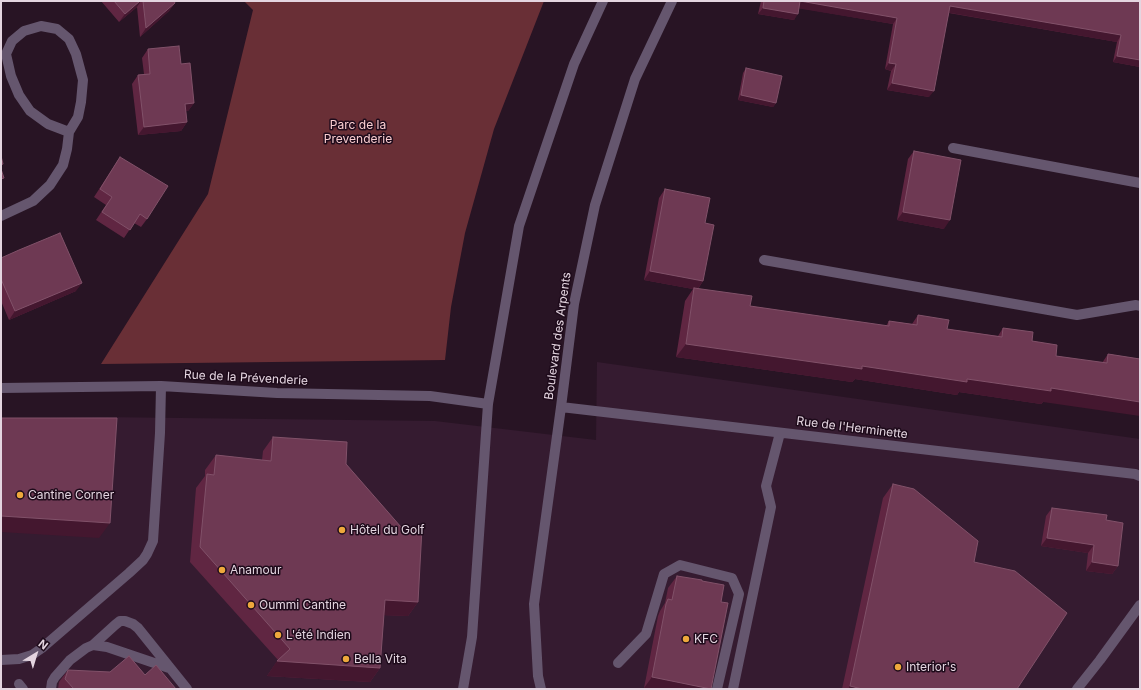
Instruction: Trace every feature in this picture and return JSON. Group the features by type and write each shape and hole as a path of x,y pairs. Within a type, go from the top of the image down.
{"street":[{"path":"463,689 472,637 488,404 519,226 574,64 603,1"},
{"name":"Boulevard des Arpents","path":"541,689 538,676 534,604 574,304 595,205 635,79 672,1"},
{"path":"1,216 33,201 50,185 63,165 69,132 78,117 81,102 83,80 76,54 69,39 57,29 41,26 24,31 12,41 6,54 11,76 19,95 30,111 48,124 69,132"},
{"path":"953,148 1140,183"},
{"path":"764,260 1077,315 1136,305 1140,306"},
{"path":"1,660 19,659 32,655 42,648 129,573 143,560 147,554 153,541 160,433 161,386"},
{"name":"Rue de la Prévenderie","path":"1,388 161,386 277,393 430,396 488,404"},
{"name":"Rue de l'Herminette","path":"561,407 1135,474 1140,476"},
{"path":"733,689 771,507 766,486 780,433"},
{"path":"618,663 646,634 664,574 680,565 732,578 739,594 717,689"},
{"path":"1077,689 1140,605"},
{"path":"51,689 52,682 62,668 74,656 93,645 120,621 125,621 138,628 186,689"},
{"path":"93,645 108,647 169,668"}],"shaded area":[{"path":"597,362 1140,439 1140,689 1,689 1,419 98,417 435,421 596,440"}],"green space":[{"name":"Parc de la Prevenderie","path":"244,1 544,1 494,129 465,233 451,307 445,360 101,364 208,194 253,10"}],"building":[{"path":"114,1 140,1 125,14"},
{"path":"143,1 174,1 175,3 146,28"},
{"path":"764,1 800,1 798,14 763,8"},
{"path":"800,1 1140,1 1140,60 1117,56 1121,35 950,6 934,91 892,83 896,64 889,63 897,18"},
{"path":"179,46 181,64 190,63 194,103 185,104 187,122 144,127 138,75 150,74 148,49"},
{"path":"746,68 782,76 776,103 741,95"},
{"path":"914,151 961,160 950,220 903,212"},
{"path":"120,157 168,186 147,219 140,214 130,230 102,212 112,197 100,189"},
{"path":"1,169 4,178 1,179"},
{"path":"665,189 710,198 705,223 714,225 703,281 650,271"},
{"path":"60,233 82,283 15,311 1,279 1,258"},
{"path":"694,288 752,296 750,306 889,326 889,321 917,325 918,315 949,320 947,329 1002,337 1003,328 1033,332 1032,341 1057,345 1056,356 1107,363 1108,354 1140,359 1140,402 1051,388 1051,391 967,379 967,382 862,366 862,369 686,344"},
{"path":"1,418 117,418 110,523 1,516"},
{"path":"273,437 347,442 346,464 401,527 422,528 418,602 385,600 380,668 277,661 290,649 200,547 207,474 214,475 216,455 271,461"},
{"path":"893,484 914,489 978,541 974,562 1015,571 1067,613 1017,689 862,689 850,686"},
{"path":"1052,508 1107,515 1106,520 1123,523 1118,566 1092,562 1094,545 1047,538"},
{"name":"KFC","path":"677,576 724,585 721,602 728,603 711,689 652,677 666,604 668,599 672,600"},
{"path":"129,656 145,675 156,665 176,689 74,689 65,679 68,670 110,672"}],"place":[{"name":"Cantine Corner","path":"20,495"},
{"name":"Hôtel du Golf","path":"342,530"},
{"name":"Anamour","path":"222,570"},
{"name":"Oummi Cantine","path":"251,605"},
{"name":"L'été Indien","path":"278,635"},
{"name":"KFC","path":"686,639"},
{"name":"Bella Vita","path":"346,659"},
{"name":"Interior's","path":"898,667"}]}
